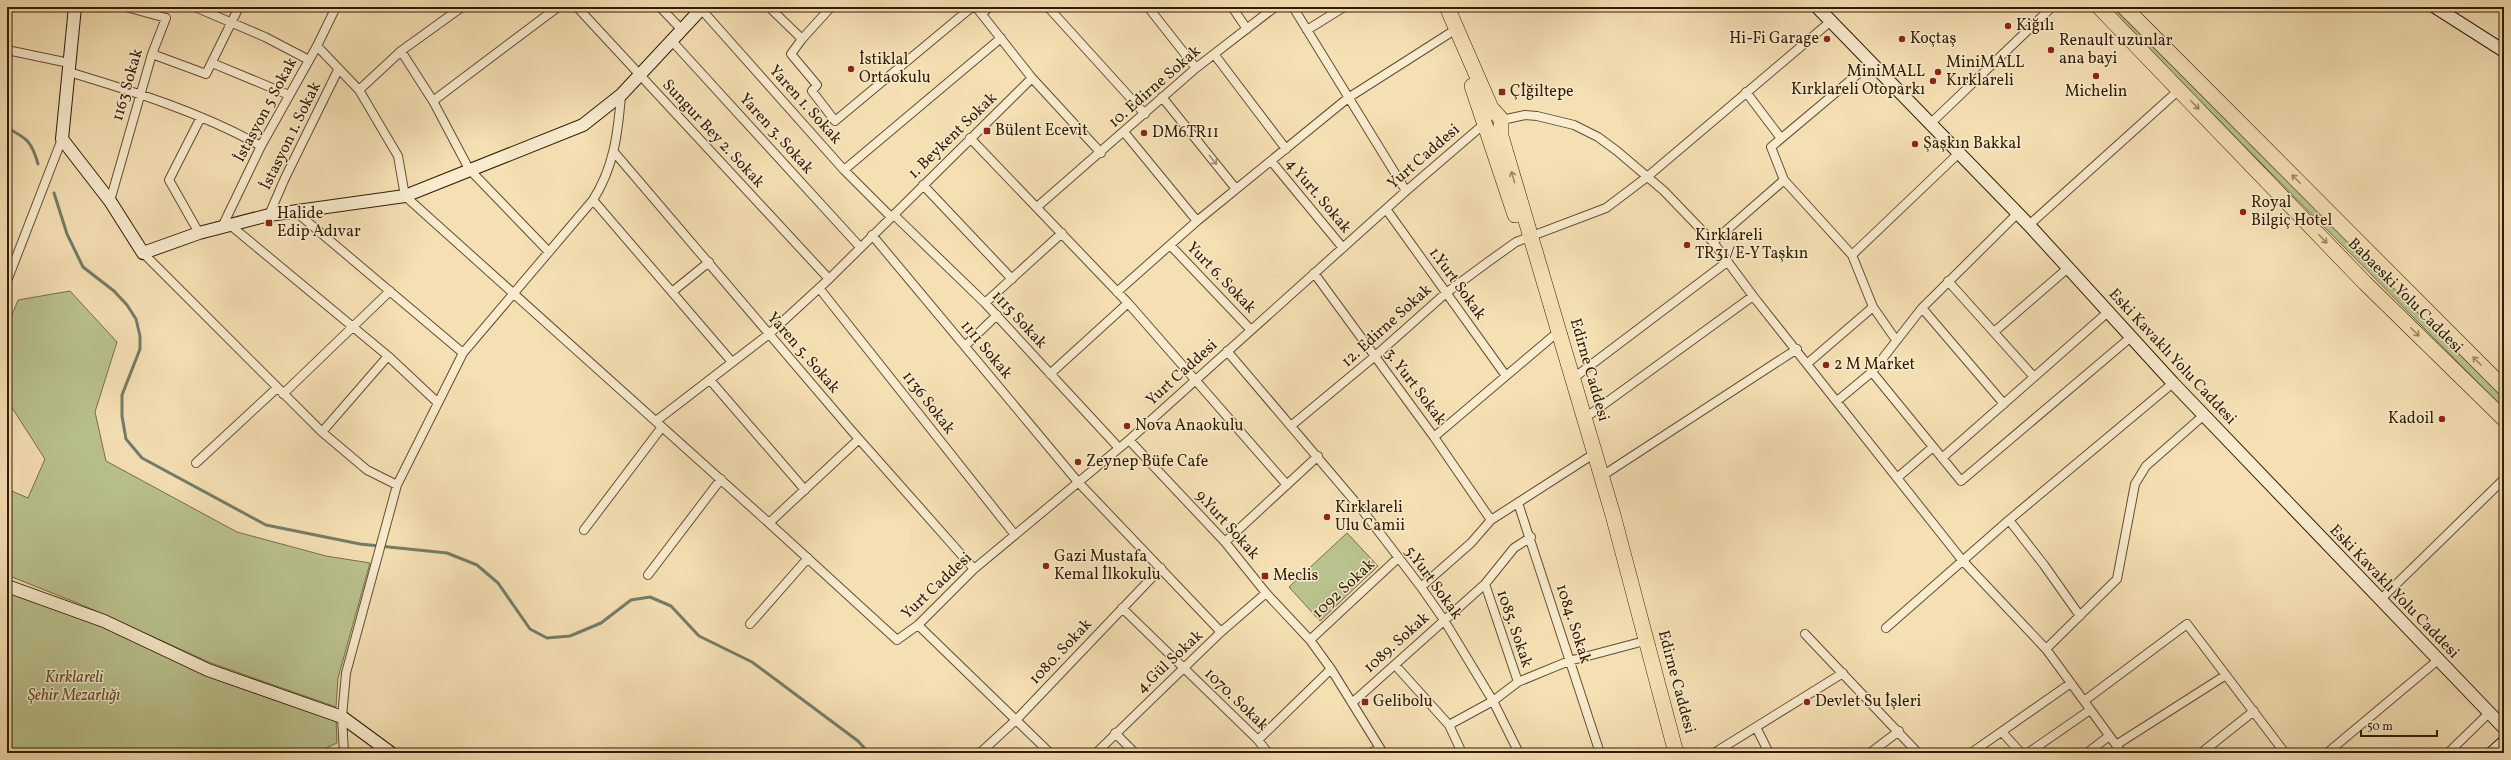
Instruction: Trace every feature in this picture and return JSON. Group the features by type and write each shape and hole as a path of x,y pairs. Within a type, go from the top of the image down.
{"highway":[{"name":"Edirne Caddesi","path":"1437,7 1493,122"},
{"name":"Edirne Caddesi","path":"1447,7 1493,122 1570,380 1588,457 1667,753"},
{"name":"Babaeski Yolu Caddesi","path":"2099,7 2180,89 2365,283 2504,419"},
{"name":"Babaeski Yolu Caddesi","path":"2124,7 2504,388"},
{"name":"Edirne Caddesi","path":"1527,238 1545,303 1552,337 1585,418 1602,476 1676,753"}],"street":[{"path":"7,281 62,139 75,7"},
{"name":"1163 Sokak","path":"110,201 140,93 152,54 166,18 126,7"},
{"path":"195,7 309,60"},
{"path":"152,54 206,74 239,7"},
{"path":"359,90 401,51 462,7"},
{"path":"433,100 558,7"},
{"name":"Sungur Bey 2. Sokak","path":"577,7 829,279"},
{"path":"660,7 680,29"},
{"path":"769,7 802,39"},
{"path":"831,7 802,39 791,54 817,85 812,92 835,121 972,7"},
{"path":"976,7 1032,78 1101,153"},
{"path":"982,14 989,7"},
{"path":"1048,7 1145,114"},
{"path":"1148,7 1196,68"},
{"path":"1232,7 1246,29"},
{"name":"10. Edirne Sokak","path":"1037,207 1101,153 1196,68 1275,7"},
{"path":"1294,7 1406,191"},
{"path":"1307,30 1344,7"},
{"name":"Eski Kavaklı Yolu Caddesi","path":"1817,7 2029,225 2173,383 2504,728"},
{"path":"1930,124 2052,7"},
{"path":"2435,7 2504,51"},
{"name":"İstasyon 5 Sokak","path":"226,226 261,146 317,46 332,8"},
{"path":"143,253 199,234 269,215 405,196 583,124 622,95 680,29 702,8"},
{"name":"Yaren 1. Sokak","path":"702,8 844,170 892,216"},
{"name":"12. Edirne Sokak","path":"1292,426 1374,357 1446,293 1516,242 1606,208 1647,177 1831,21"},
{"path":"1117,292 1171,246 1197,221 1272,162 1348,98 1450,33"},
{"path":"844,170 1001,38"},
{"name":"Yaren 3. Sokak","path":"671,40 860,247"},
{"path":"317,46 338,70 359,90 398,156 405,196 808,558 750,624"},
{"path":"7,50 69,68 140,93 201,117 261,146"},
{"path":"401,51 433,100 469,170 549,252"},
{"path":"1214,54 1286,149"},
{"path":"212,63 289,95"},
{"path":"1871,63 1780,137 1771,147 1784,180 1852,255 1873,307 1896,340"},
{"name":"İstasyon 1. Sokak","path":"269,215 285,178 338,70"},
{"name":"1. Beykent Sokak","path":"656,422 769,334 829,279 1032,78"},
{"path":"2029,225 2180,89"},
{"path":"1746,92 1780,137"},
{"path":"344,753 342,717 346,673 397,485 437,402 464,353 512,293 593,200 608,174 614,152 622,95"},
{"path":"1162,98 1236,189"},
{"path":"1493,122 1525,115 1537,116 1574,125 1598,137 1647,177 1713,242 1753,296 1808,363 1962,560 2046,649 2122,753"},
{"path":"199,234 169,180 201,117"},
{"name":"Yurt Caddesi","path":"808,558 897,640 918,624 974,569 1129,440 1227,350 1406,191 1493,122"},
{"path":"1124,132 1197,221"},
{"path":"970,138 1128,303 1194,380 1288,485"},
{"path":"62,139 110,201 143,253 322,432 367,470 397,485"},
{"name":"Yaren 5. Sokak","path":"614,152 859,439 974,569"},
{"path":"1852,255 1959,153"},
{"name":"4 Yurt. Sokak","path":"1272,162 1343,248"},
{"path":"1713,242 1784,180"},
{"path":"923,185 1012,279"},
{"path":"593,200 732,362"},
{"name":"1.Yurt Sokak","path":"1386,209 1506,376"},
{"path":"296,212 464,353"},
{"path":"1837,401 1872,372 1922,308 2018,214"},
{"name":"1115 Sokak","path":"892,216 997,315 1119,448"},
{"path":"226,226 388,356 437,402"},
{"path":"985,303 1062,233"},
{"name":"1111 Sokak","path":"872,235 1078,482 1221,632"},
{"name":"Yurt 6. Sokak","path":"1171,246 1251,330"},
{"path":"672,292 709,262"},
{"path":"1570,380 1727,262"},
{"path":"1994,332 2068,268"},
{"name":"3. Yurt Sokak","path":"1314,273 1434,437 1491,520"},
{"path":"1948,281 2034,377"},
{"name":"1136 Sokak","path":"819,288 1015,535"},
{"path":"196,462 280,391 390,291"},
{"path":"1585,418 1753,296"},
{"path":"1050,374 1128,303"},
{"path":"1808,363 1873,307"},
{"path":"1922,308 2004,404"},
{"path":"1942,458 2108,312"},
{"path":"965,346 997,315"},
{"path":"1434,437 1552,337"},
{"path":"1872,372 1961,481 2131,337"},
{"path":"1602,476 1796,349"},
{"name":"5.Yurt Sokak","path":"1227,350 1318,456 1422,587 1444,620 1493,701 1519,753"},
{"path":"322,432 388,356"},
{"path":"710,380 805,490"},
{"path":"1886,628 1962,560 2173,383"},
{"path":"2046,649 2118,579 2136,484 2146,466 2204,415"},
{"path":"584,530 662,427"},
{"path":"769,523 859,439"},
{"name":"9.Yurt Sokak","path":"1129,440 1225,542 1266,593 1310,640 1331,669 1381,750"},
{"path":"1897,478 1933,447"},
{"path":"1225,542 1318,456"},
{"path":"1422,587 1471,543 1491,520 1588,457"},
{"path":"2380,600 2504,479"},
{"path":"648,575 721,480"},
{"name":"1084. Sokak","path":"1518,503 1600,753"},
{"path":"2009,520 2044,564 2080,616"},
{"name":"1089. Sokak","path":"1352,703 1485,584 1514,548 1530,537"},
{"name":"1092 Sokak","path":"1310,640 1398,558"},
{"name":"1080. Sokak","path":"981,753 1017,719 1161,568"},
{"name":"1085. Sokak","path":"1485,584 1518,682"},
{"path":"7,586 104,621 208,670 342,717 391,753"},
{"name":"4.Gül Sokak","path":"1096,753 1221,632 1266,593"},
{"name":"1070. Sokak","path":"1122,608 1183,669 1258,740 1268,753"},
{"path":"918,624 1017,719 1050,753"},
{"path":"2084,701 2187,624 2254,711 2283,752"},
{"path":"1805,634 1900,731 1918,753"},
{"path":"1449,725 1493,701 1518,682 1569,661 1637,643"},
{"path":"2326,753 2438,660"},
{"path":"1395,665 1449,725 1462,753"},
{"path":"1258,740 1331,669"},
{"path":"1714,753 1843,673"},
{"path":"2116,745 2226,675"},
{"path":"1971,753 2071,683"},
{"path":"2028,753 2090,710"},
{"path":"2201,753 2254,711"},
{"path":"2448,753 2489,713"},
{"path":"1756,727 1769,753"},
{"path":"1870,753 1900,731"},
{"path":"2002,732 2021,753"},
{"path":"1115,733 1135,753"},
{"path":"2087,753 2109,736"},
{"path":"2492,753 2504,742"},
{"path":"1370,753 1381,750"}],"green space":[{"path":"2107,7 2114,7 2504,398 2504,409"},
{"path":"70,291 117,342 95,412 106,461 237,532 326,556 370,563 338,678 336,707 211,663 87,607 7,575 7,489 28,498 45,459 7,400 7,327 18,300"},
{"path":"1347,533 1378,566 1320,621 1289,587"},
{"name":"Kırklareli Şehir Mezarlığı","path":"7,590 83,618 336,719 337,743 315,753 7,753"}],"waterway":[{"path":"7,128 28,142 33,150 38,164"},
{"path":"54,193 67,234 83,267 114,291 127,305 136,319 140,336 140,349 122,395 122,416 126,439 142,458 266,525 360,544 447,553 477,565 498,583 530,629 547,638 570,636 601,623 631,600 650,597 671,606 699,636 752,662 858,741 869,753"}],"place":[{"name":"Kiğılı","path":"2008,26"},
{"name":"Hi-Fi Garage","path":"1827,39"},
{"name":"Koçtaş","path":"1902,39"},
{"name":"Renault uzunlar ana bayi","path":"2051,50"},
{"name":"İstiklal Ortaokulu","path":"851,69"},
{"name":"MiniMALL Kırklareli","path":"1938,72"},
{"name":"Michelin","path":"2096,76"},
{"name":"MiniMALL Kırklareli Otoparkı","path":"1933,81"},
{"name":"Çİğiltepe","path":"1502,92"},
{"name":"Bülent Ecevit","path":"987,131"},
{"name":"DM6TR11","path":"1144,133"},
{"name":"Şaşkın Bakkal","path":"1915,144"},
{"name":"Royal Bilgiç Hotel","path":"2243,212"},
{"name":"Halide Edip Adıvar","path":"269,223"},
{"name":"Kırklareli TR31/E-Y Taşkın","path":"1687,245"},
{"name":"2 M Market","path":"1826,365"},
{"name":"Kadoil","path":"2442,419"},
{"name":"Nova Anaokulu","path":"1127,426"},
{"name":"Zeynep Büfe Cafe","path":"1078,462"},
{"name":"Kırklareli Ulu Camii","path":"1327,517"},
{"name":"Gazi Mustafa Kemal İlkokulu","path":"1046,566"},
{"name":"Meclis","path":"1265,576"},
{"name":"Gelibolu","path":"1365,702"},
{"name":"Devlet Su İşleri","path":"1807,702"}]}
